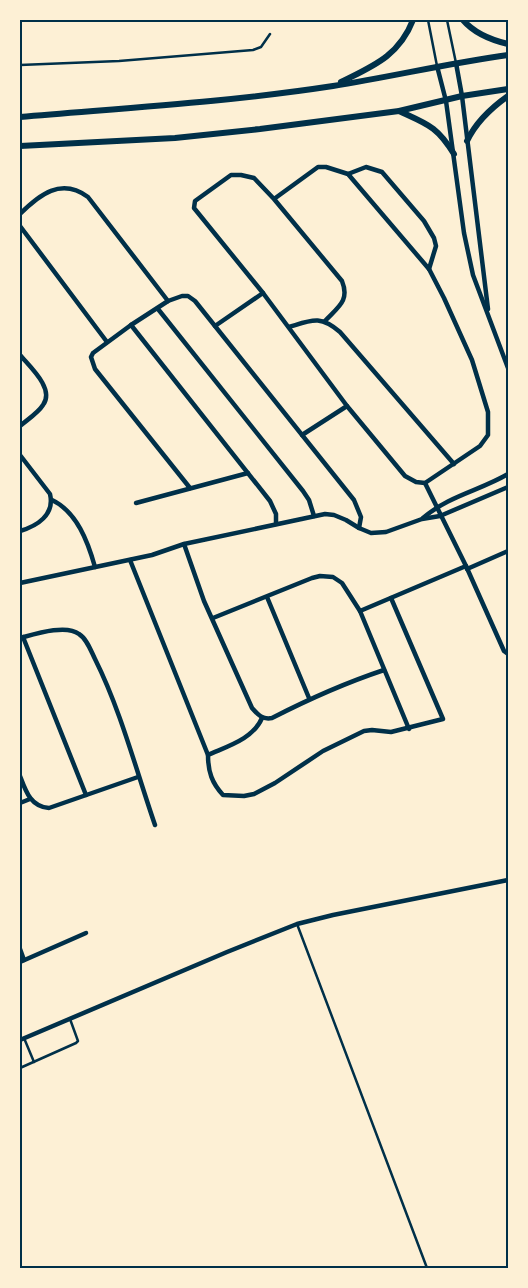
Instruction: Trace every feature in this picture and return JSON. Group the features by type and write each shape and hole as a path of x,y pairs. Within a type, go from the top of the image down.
{"main road":[{"path":"333,86 392,54 403,40 413,20"},
{"path":"463,20 478,33 508,44"},
{"path":"20,117 173,104 333,86 456,62 508,55"},
{"path":"20,146 175,138 260,129 398,111 462,96 508,89"},
{"path":"467,141 475,126 484,116 508,96"},
{"path":"398,111 437,131 445,139 454,154"}],"street":[{"path":"456,62 462,96 488,314"},
{"path":"437,66 445,100 464,234 471,269 508,368"},
{"path":"274,198 318,168 326,167 348,174 429,268 472,360 488,412 489,428 486,438 480,446 425,483 416,482 405,476 347,406 263,293 194,208 195,201 231,175 254,178 274,198 342,281 346,290 344,300 325,321"},
{"path":"348,174 366,167 382,172 424,221 434,238 436,246 429,268"},
{"path":"20,214 45,193 55,189 79,190 88,197 168,302"},
{"path":"20,226 107,342"},
{"path":"215,326 263,293"},
{"path":"190,488 95,369 91,357 93,353 131,325 168,302 182,296 188,296 195,301 357,505 361,517 359,528"},
{"path":"158,309 298,484 308,500 314,516"},
{"path":"289,327 305,322 325,321 340,332 454,464"},
{"path":"131,325 192,400 274,508 276,524"},
{"path":"20,355 45,387 47,399 43,406 20,426"},
{"path":"302,435 347,406"},
{"path":"20,455 50,494 52,500 45,518 36,525 20,531"},
{"path":"136,503 248,473"},
{"path":"422,519 436,507 459,494 508,474"},
{"path":"493,481 497,491"},
{"path":"425,483 467,568 504,651 508,654"},
{"path":"20,583 130,560 184,544 325,514 346,520 359,528 378,534 422,519 440,516 508,487"},
{"path":"52,500 62,505 74,518 88,543 95,567"},
{"path":"184,544 204,601 252,708 262,718 272,718 309,698 384,670"},
{"path":"360,611 508,550"},
{"path":"130,560 208,755 208,766 215,787 223,795 244,796 254,794 275,783 323,751 358,734 372,730 391,732 409,729 443,719 391,598"},
{"path":"213,618 312,578 320,576 333,577 342,583 360,611 409,729"},
{"path":"266,597 309,698"},
{"path":"86,795 22,638 70,629 80,634 87,642 101,671 155,824"},
{"path":"208,755 251,734 258,727 262,718"},
{"path":"20,776 30,799 38,806 50,808 138,777"},
{"path":"20,803 30,799"},
{"path":"22,1039 297,924 332,915 508,880"},
{"path":"20,949 22,961 86,933"}],"lane":[{"path":"428,20 437,66"},
{"path":"447,20 456,62"},
{"path":"20,65 119,61 253,50 260,47 270,34"},
{"path":"297,924 427,1268"},
{"path":"20,1068 76,1043 78,1041 70,1019"},
{"path":"22,1039 34,1062"}]}
